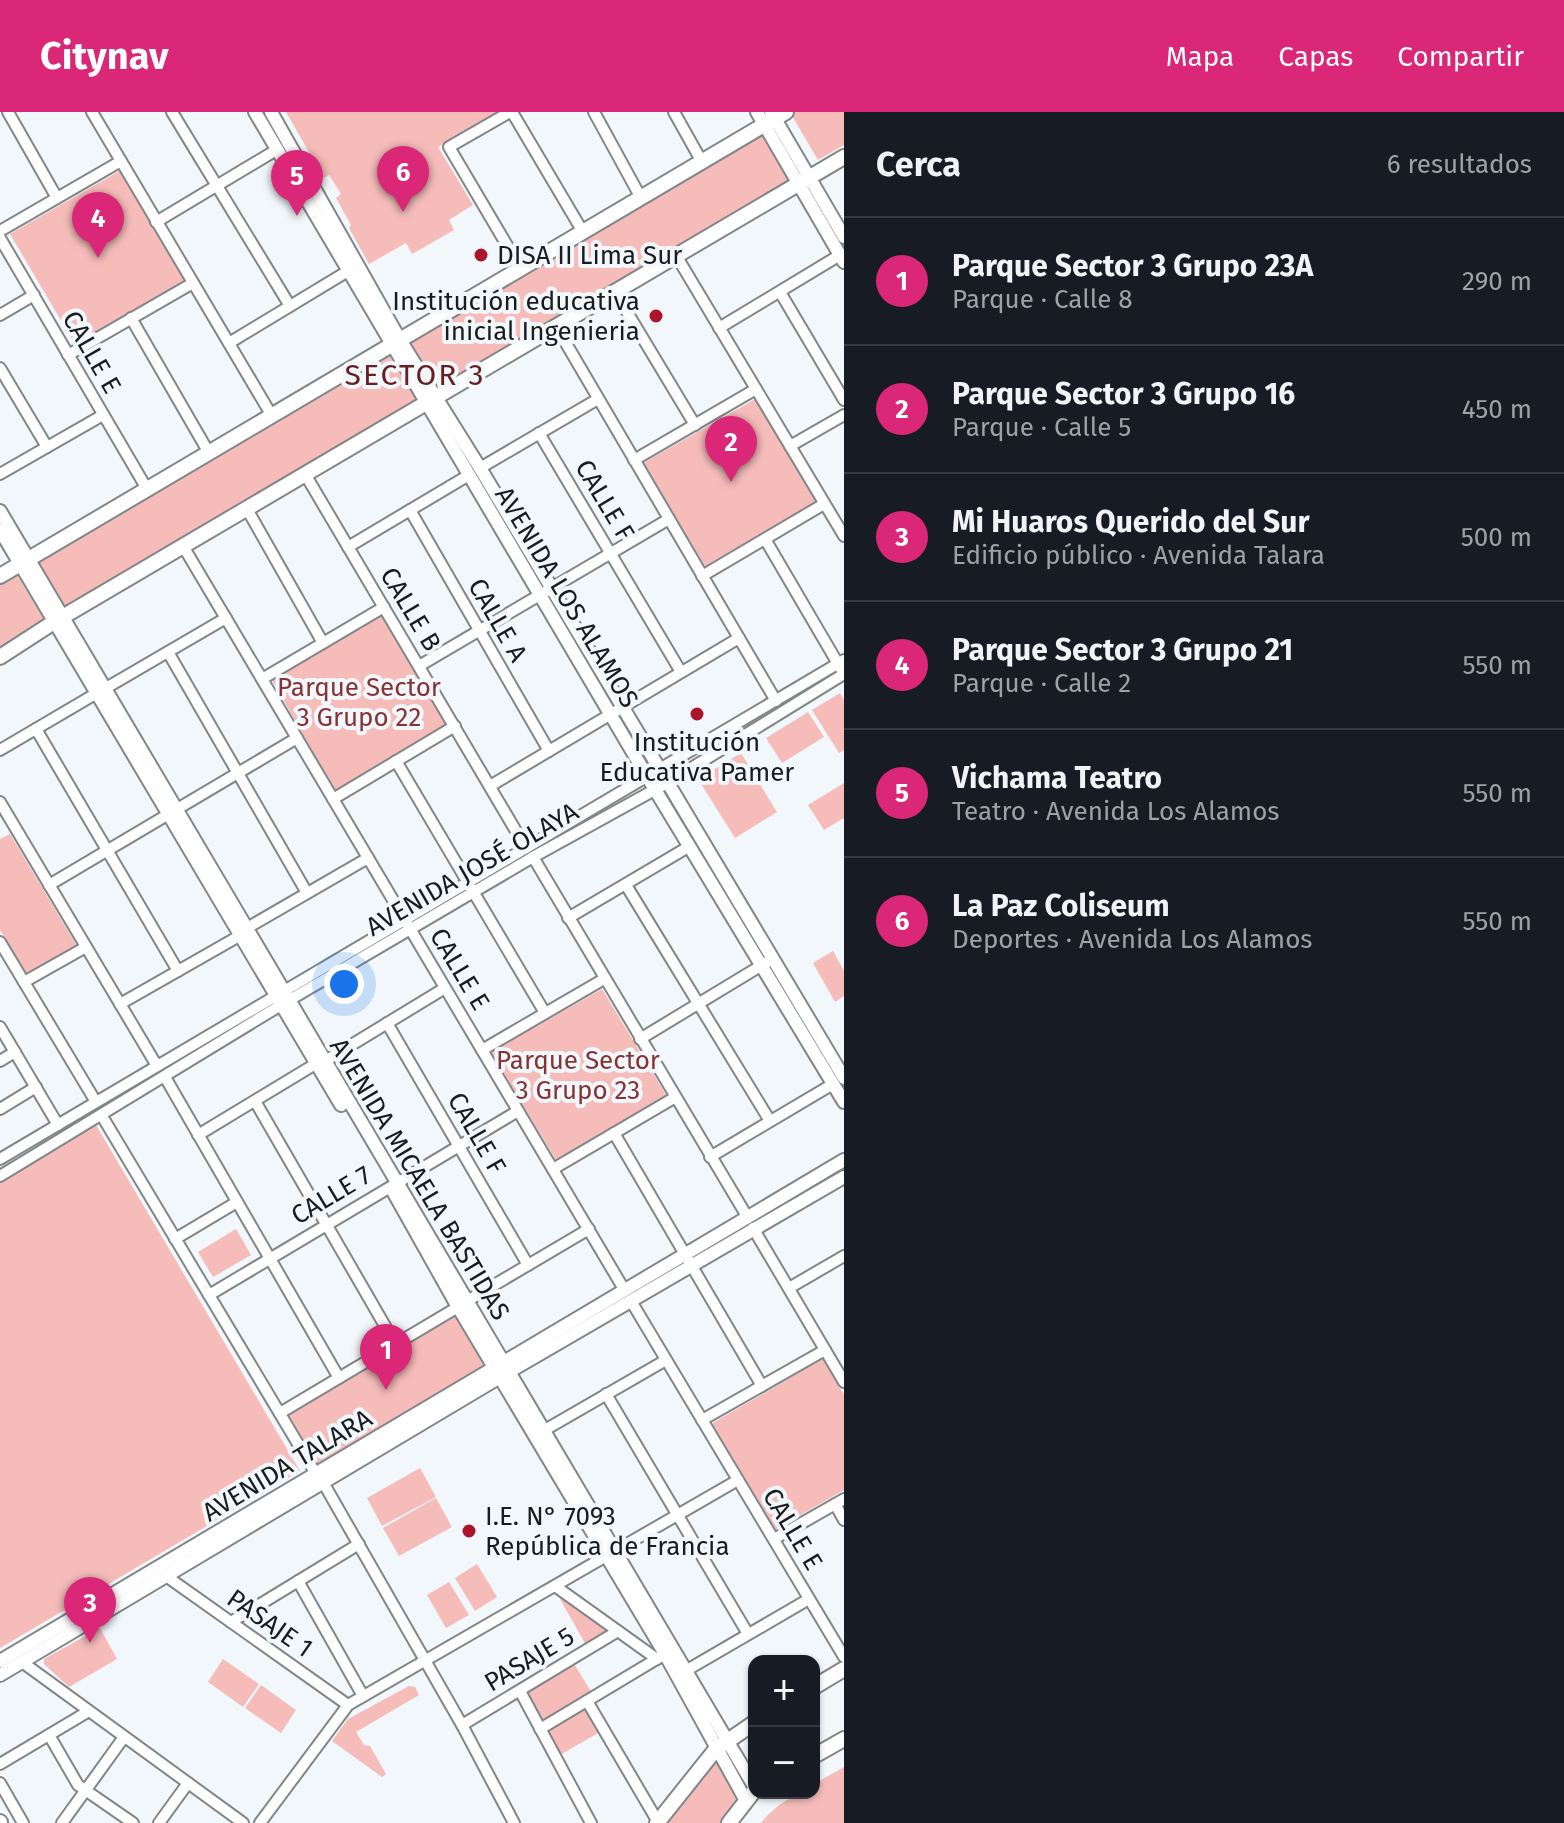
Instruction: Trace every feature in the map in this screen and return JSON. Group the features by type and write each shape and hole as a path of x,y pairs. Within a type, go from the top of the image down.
{"main road":[{"path":"0,576 702,162 771,116"},
{"path":"0,657 58,619 844,157"},
{"path":"820,1683 844,1669"},
{"path":"657,1822 722,1744 748,1727"},
{"path":"820,1753 844,1739"},
{"path":"729,1823 748,1796"}],"street":[{"path":"8,112 57,198"},
{"path":"92,112 272,416"},
{"path":"172,112 290,306"},
{"name":"AVENIDA LOS ALAMOS","path":"255,112 839,1081 844,1102"},
{"name":"AVENIDA LOS ALAMOS","path":"271,112 348,263"},
{"path":"521,269 449,147 511,112 583,232"},
{"path":"594,112 641,198"},
{"path":"674,112 702,162"},
{"path":"719,328 842,258 771,116"},
{"path":"156,222 278,149"},
{"path":"0,231 121,161"},
{"path":"804,180 844,237"},
{"name":"CALLE E","path":"0,238 147,489"},
{"path":"677,257 844,536"},
{"path":"229,343 290,306 348,263"},
{"path":"68,355 193,283"},
{"path":"615,292 695,425"},
{"path":"780,292 844,400"},
{"path":"0,315 34,295"},
{"path":"131,318 209,453"},
{"path":"557,328 776,701"},
{"path":"0,368 47,447"},
{"path":"634,460 756,389"},
{"path":"348,547 598,399"},
{"path":"0,474 103,415"},
{"path":"790,446 844,415"},
{"name":"CALLE F","path":"539,433 681,672"},
{"name":"CALLE B","path":"305,474 844,1382"},
{"path":"702,576 824,504"},
{"path":"247,509 323,643"},
{"name":"CALLE A","path":"410,510 549,751"},
{"name":"AVENIDA MICAELA BASTIDAS","path":"0,511 24,562 502,1370 611,1553 687,1670 722,1744"},
{"path":"419,666 669,519"},
{"name":"AVENIDA MICAELA BASTIDAS","path":"0,530 24,562"},
{"path":"765,539 841,662 844,674"},
{"name":"CALLE E","path":"183,546 844,1657"},
{"path":"262,679 384,607"},
{"path":"0,750 226,618"},
{"path":"490,786 739,638"},
{"path":"168,652 307,893"},
{"path":"660,771 841,662"},
{"name":"AVENIDA JOSÉ OLAYA","path":"4,1156 844,674"},
{"name":"AVENIDA LOS ALAMOS","path":"616,711 660,771 657,783 690,846 767,962"},
{"path":"333,799 455,726"},
{"path":"36,729 178,971"},
{"path":"49,885 297,738"},
{"path":"396,761 545,1013"},
{"path":"0,802 157,1066"},
{"path":"0,831 13,824"},
{"path":"568,918 690,846"},
{"path":"120,1004 368,858"},
{"path":"626,885 770,1121"},
{"path":"0,942 96,1102"},
{"path":"24,982 86,947"},
{"path":"640,1039 767,962"},
{"path":"482,1050 604,979"},
{"path":"198,1135 445,988"},
{"name":"AVENIDA JOSÉ OLAYA","path":"0,1176 165,1077 283,998"},
{"name":"CALLE F","path":"387,1023 528,1265"},
{"path":"0,1027 58,1125"},
{"path":"0,1061 15,1052"},
{"path":"165,1077 339,1378"},
{"path":"710,1157 839,1081"},
{"path":"0,1109 36,1087"},
{"path":"553,1169 674,1098"},
{"path":"255,1101 396,1345"},
{"name":"CALLE 7","path":"209,1295 518,1111"},
{"path":"102,1116 359,1544 514,1823"},
{"path":"614,1133 762,1386"},
{"path":"4,1156 17,1167"},
{"name":"AVENIDA TALARA","path":"0,1675 320,1479 750,1223 844,1160"},
{"name":"AVENIDA TALARA","path":"750,1223 844,1177"},
{"path":"175,1239 237,1202"},
{"path":"280,1413 589,1229"},
{"path":"789,1288 844,1256"},
{"path":"702,1420 825,1350"},
{"path":"543,1431 666,1360"},
{"name":"AVENIDA MICAELA BASTIDAS","path":"502,1370 543,1431 611,1553 661,1657 748,1787"},
{"path":"606,1394 748,1634"},
{"name":"AVENIDA TALARA","path":"0,1661 320,1479"},
{"path":"260,1823 348,1705 738,1480"},
{"path":"774,1539 839,1502 844,1520"},
{"path":"231,1622 359,1544"},
{"name":"PASAJE 1","path":"166,1576 348,1705"},
{"path":"298,1581 363,1696"},
{"path":"540,1729 661,1657 555,1586"},
{"path":"687,1670 809,1599"},
{"name":"PASAJE 5","path":"462,1725 618,1631"},
{"path":"22,1662 243,1823"},
{"path":"520,1691 591,1823"},
{"path":"587,1701 657,1822"},
{"path":"0,1764 89,1711"},
{"path":"49,1735 78,1785 133,1823"},
{"path":"62,1823 124,1737"},
{"path":"0,1783 23,1823"},
{"path":"159,1823 188,1783"}],"green space":[{"path":"286,112 498,112 438,147 473,205 449,220 454,230 412,254 406,243 369,264 336,198 341,194 329,175 324,178"},
{"path":"844,112 844,145 818,160 791,114"},
{"path":"761,133 790,182 438,388 433,388 409,346 410,340"},
{"path":"121,170 186,281 76,346 10,234"},
{"path":"388,354 417,401 67,610 38,561"},
{"path":"757,398 817,501 705,566 643,463"},
{"path":"12,574 17,575 43,618 41,623 0,648 0,582"},
{"name":"Parque Sector 3 Grupo 22","path":"382,616 447,724 335,791 272,680"},
{"path":"840,693 844,700 844,750 839,753 812,710"},
{"path":"808,712 824,737 782,763 766,738"},
{"path":"741,753 777,812 735,838 698,779"},
{"path":"844,783 844,818 824,830 808,805"},
{"path":"10,834 77,946 27,975 0,930 0,839"},
{"path":"833,951 844,971 844,996 835,1002 813,963"},
{"name":"Parque Sector 3 Grupo 23","path":"602,989 666,1095 556,1160 491,1052"},
{"path":"96,1125 300,1471 0,1648 0,1182"},
{"path":"236,1229 251,1255 213,1277 198,1252"},
{"path":"456,1314 487,1366 317,1466 286,1415"},
{"path":"823,1359 844,1395 844,1490 773,1531 711,1424"},
{"path":"420,1468 436,1497 382,1526 367,1498"},
{"path":"436,1498 452,1527 399,1556 383,1528"},
{"path":"477,1564 497,1597 475,1611 455,1578"},
{"path":"449,1582 469,1615 446,1628 427,1595"},
{"path":"560,1599 564,1600 607,1631 586,1645"},
{"path":"100,1628 117,1659 69,1687 44,1664 44,1659"},
{"path":"223,1659 259,1684 243,1707 208,1682"},
{"path":"573,1662 593,1695 542,1725 522,1692"},
{"path":"261,1685 296,1710 281,1733 245,1708"},
{"path":"409,1686 415,1687 419,1695 356,1732 364,1745 370,1746 386,1774 382,1777 332,1741 348,1719"},
{"path":"585,1709 598,1733 560,1755 546,1732"},
{"path":"715,1755 738,1799 721,1823 663,1823"},
{"path":"844,1767 844,1823 761,1823 790,1799 820,1799 820,1781"}],"place":[{"name":"La Paz Coliseum","path":"403,212"},
{"name":"Vichama Teatro","path":"297,216"},
{"name":"DISA II Lima Sur","path":"481,255"},
{"name":"Parque Sector 3 Grupo 21","path":"98,258"},
{"name":"Institución educativa inicial Ingenieria","path":"656,316"},
{"name":"Parque Sector 3 Grupo 16","path":"731,482"},
{"name":"Institución Educativa Pamer","path":"697,714"},
{"name":"Parque Sector 3 Grupo 23A","path":"386,1390"},
{"name":"I.E. N° 7093 República de Francia","path":"469,1531"},
{"name":"Mi Huaros Querido del Sur","path":"90,1643"}],"district":[{"name":"SECTOR 3","path":"415,375"}]}
